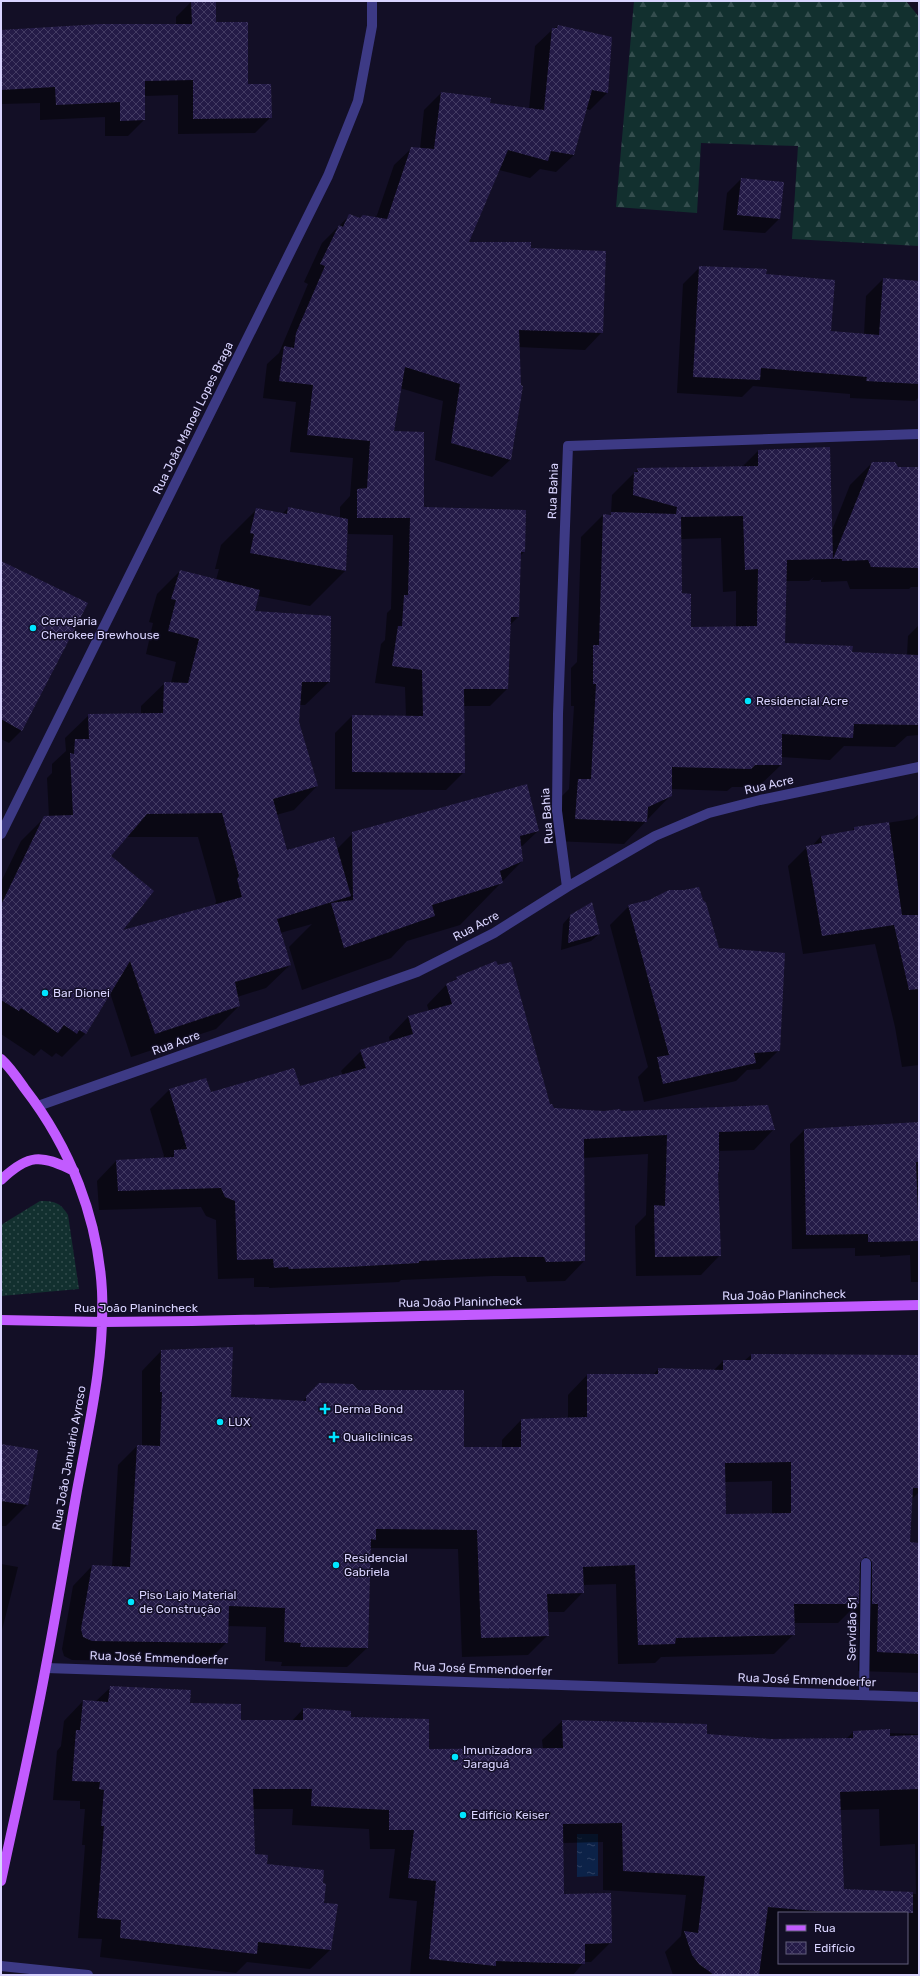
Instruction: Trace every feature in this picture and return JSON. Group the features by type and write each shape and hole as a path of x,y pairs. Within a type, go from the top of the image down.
{"main road":[{"name":"Rua João Januário Ayroso","path":"1,1059 38,1106 53,1130 74,1171 85,1199 94,1234 102,1289 103,1322 92,1401 46,1668 1,1881"},
{"path":"1,1180 21,1162 34,1160 57,1163 74,1171"},
{"name":"Rua João Planincheck","path":"1,1320 103,1322 919,1305"}],"street":[{"name":"Rua João Manoel Lopes Braga","path":"1,834 328,176 358,101 372,26 372,1"},
{"name":"Rua Bahia","path":"567,887 557,804 558,714 568,446 919,434"},
{"name":"Rua Acre","path":"38,1106 417,972 494,933 567,887 655,836 708,813 760,800 919,767"},
{"name":"Servidão 51","path":"864,1695 866,1563"},
{"name":"Rua José Emmendoerfer","path":"46,1668 919,1697"},
{"path":"1,1966 88,1975"}],"green space":[{"path":"634,1 906,1 919,17 919,246 792,239 798,146 701,143 697,213 616,207"},
{"path":"40,1201 56,1203 62,1207 68,1215 79,1289 1,1296 1,1225"}],"water":[{"path":"577,1834 598,1834 598,1876 577,1877"}],"building":[{"path":"191,1 216,1 216,22 248,22 248,84 271,84 272,118 193,119 193,80 145,81 145,120 120,121 120,102 56,105 55,87 1,90 1,30 101,24 192,24"},
{"path":"558,25 612,37 608,93 592,90 574,155 551,151 548,161 508,150 469,242 531,242 531,248 606,251 603,333 519,330 521,385 523,386 511,460 451,443 460,384 405,367 394,431 424,432 424,507 526,510 525,552 521,552 519,617 511,617 508,689 464,689 465,773 352,772 352,715 423,716 422,670 392,666 398,626 402,626 404,595 408,595 410,518 357,518 357,489 367,488 370,441 307,435 313,385 279,381 284,346 294,348 296,333 325,266 320,264 339,225 343,227 349,214 360,218 363,215 387,219 411,147 434,149 441,92 491,98 490,103 544,110 552,28 557,28"},
{"path":"741,178 784,182 780,219 737,215"},
{"path":"699,266 767,269 766,274 835,280 831,331 879,335 883,278 919,281 919,384 866,381 867,377 761,368 760,380 693,377"},
{"path":"830,447 833,559 787,560 785,643 853,646 852,652 918,655 919,725 854,724 853,738 782,734 782,765 755,765 751,769 672,767 672,796 648,807 647,822 575,819 578,779 591,779 596,684 593,684 593,645 599,645 603,514 611,515 611,512 676,514 677,507 633,495 634,472 638,472 637,468 758,466 758,450","holes":["743,516 745,570 758,569 757,626 691,627 691,594 682,593 681,517"]},
{"path":"872,462 895,462 898,467 919,467 919,568 871,567 868,560 842,561 842,559 833,559"},
{"path":"288,507 348,519 346,571 250,553 254,534 250,533 256,508 287,514"},
{"name":"Cervejaria Cherokee Brewhouse","path":"1,561 88,603 22,731 1,719"},
{"path":"180,570 260,590 255,611 331,616 330,682 302,682 299,722 318,786 273,799 287,850 334,837 351,896 277,919 291,965 235,982 240,1006 155,1034 130,961 86,1034 79,1030 77,1034 64,1025 58,1033 21,1008 19,1011 1,1000 1,905 44,816 73,815 70,753 74,754 75,739 89,739 88,714 163,713 164,682 188,683 199,639 168,631 176,600 171,599","holes":["222,813 239,876 237,879 242,897 123,930 154,891 111,856 147,814"]},
{"path":"527,784 539,831 520,836 523,861 500,871 503,883 432,905 435,916 344,948 331,903 353,900 352,832"},
{"path":"889,822 902,915 919,915 919,989 909,990 894,925 822,936 806,846 822,843 821,836 854,830 854,827"},
{"path":"699,887 703,900 706,903 719,948 785,953 780,1051 754,1053 756,1063 663,1084 657,1057 669,1055 628,905 649,900 669,890 684,890"},
{"path":"592,902 600,934 568,943 570,915"},
{"path":"496,961 498,965 511,962 550,1104 552,1104 554,1108 604,1111 620,1109 621,1111 768,1105 775,1130 719,1132 718,1172 721,1256 655,1257 654,1205 665,1206 667,1135 584,1139 585,1261 546,1262 544,1257 513,1257 419,1261 419,1263 348,1267 289,1269 288,1267 274,1268 273,1259 237,1260 235,1201 225,1197 221,1188 118,1191 116,1160 174,1157 174,1150 187,1149 169,1089 206,1078 211,1092 294,1068 300,1086 366,1068 360,1050 413,1034 408,1016 452,1004 446,984 457,979 456,977"},
{"path":"919,1122 919,1162 916,1162 919,1241 868,1242 868,1234 806,1235 804,1129"},
{"path":"233,1347 231,1397 306,1401 306,1396 319,1383 353,1384 358,1390 464,1390 464,1447 521,1447 521,1419 587,1417 587,1374 658,1374 658,1368 723,1370 723,1360 751,1360 751,1354 919,1355 919,1488 913,1488 910,1542 919,1543 919,1654 877,1652 878,1604 872,1604 872,1563 871,1560 866,1557 863,1558 860,1563 859,1604 794,1604 795,1635 676,1638 675,1644 638,1645 635,1565 583,1567 584,1593 547,1594 549,1636 481,1638 477,1530 376,1529 376,1540 371,1539 368,1648 300,1647 301,1643 284,1642 285,1608 229,1606 228,1643 92,1641 83,1637 81,1629 92,1565 130,1567 137,1445 160,1446 162,1392 160,1392 161,1350","holes":["791,1462 791,1513 726,1514 725,1463"]},
{"path":"1,1444 38,1450 28,1505 1,1501"},
{"path":"110,1686 191,1690 190,1703 241,1704 241,1720 303,1720 303,1708 351,1711 351,1717 429,1719 429,1749 563,1748 562,1720 707,1724 707,1734 771,1739 853,1738 853,1731 890,1729 890,1736 919,1735 919,1789 840,1792 844,1889 913,1892 913,1913 826,1912 768,1907 759,1975 714,1975 699,1964 692,1955 684,1931 698,1933 705,1876 623,1871 622,1823 563,1824 564,1894 611,1893 612,1943 585,1944 585,1964 496,1961 496,1966 429,1959 436,1881 408,1878 414,1830 389,1830 389,1810 311,1806 312,1789 253,1789 255,1854 268,1855 267,1864 324,1870 323,1883 326,1884 324,1903 338,1904 331,1950 258,1942 257,1954 120,1938 121,1920 97,1918 104,1826 101,1826 104,1790 99,1789 100,1782 72,1781 76,1730 80,1730 83,1700 108,1702"}],"place":[{"name":"Cervejaria Cherokee Brewhouse","path":"33,628"},
{"name":"Residencial Acre","path":"748,701"},
{"name":"Bar Dionei","path":"45,993"},
{"name":"Derma Bond","path":"325,1409"},
{"name":"LUX","path":"220,1422"},
{"name":"Qualiclinicas","path":"334,1437"},
{"name":"Residencial Gabriela","path":"336,1565"},
{"name":"Piso Lajo Material de Construção","path":"131,1602"},
{"name":"Imunizadora Jaraguá","path":"455,1757"},
{"name":"Edifício Keiser","path":"463,1815"}]}
